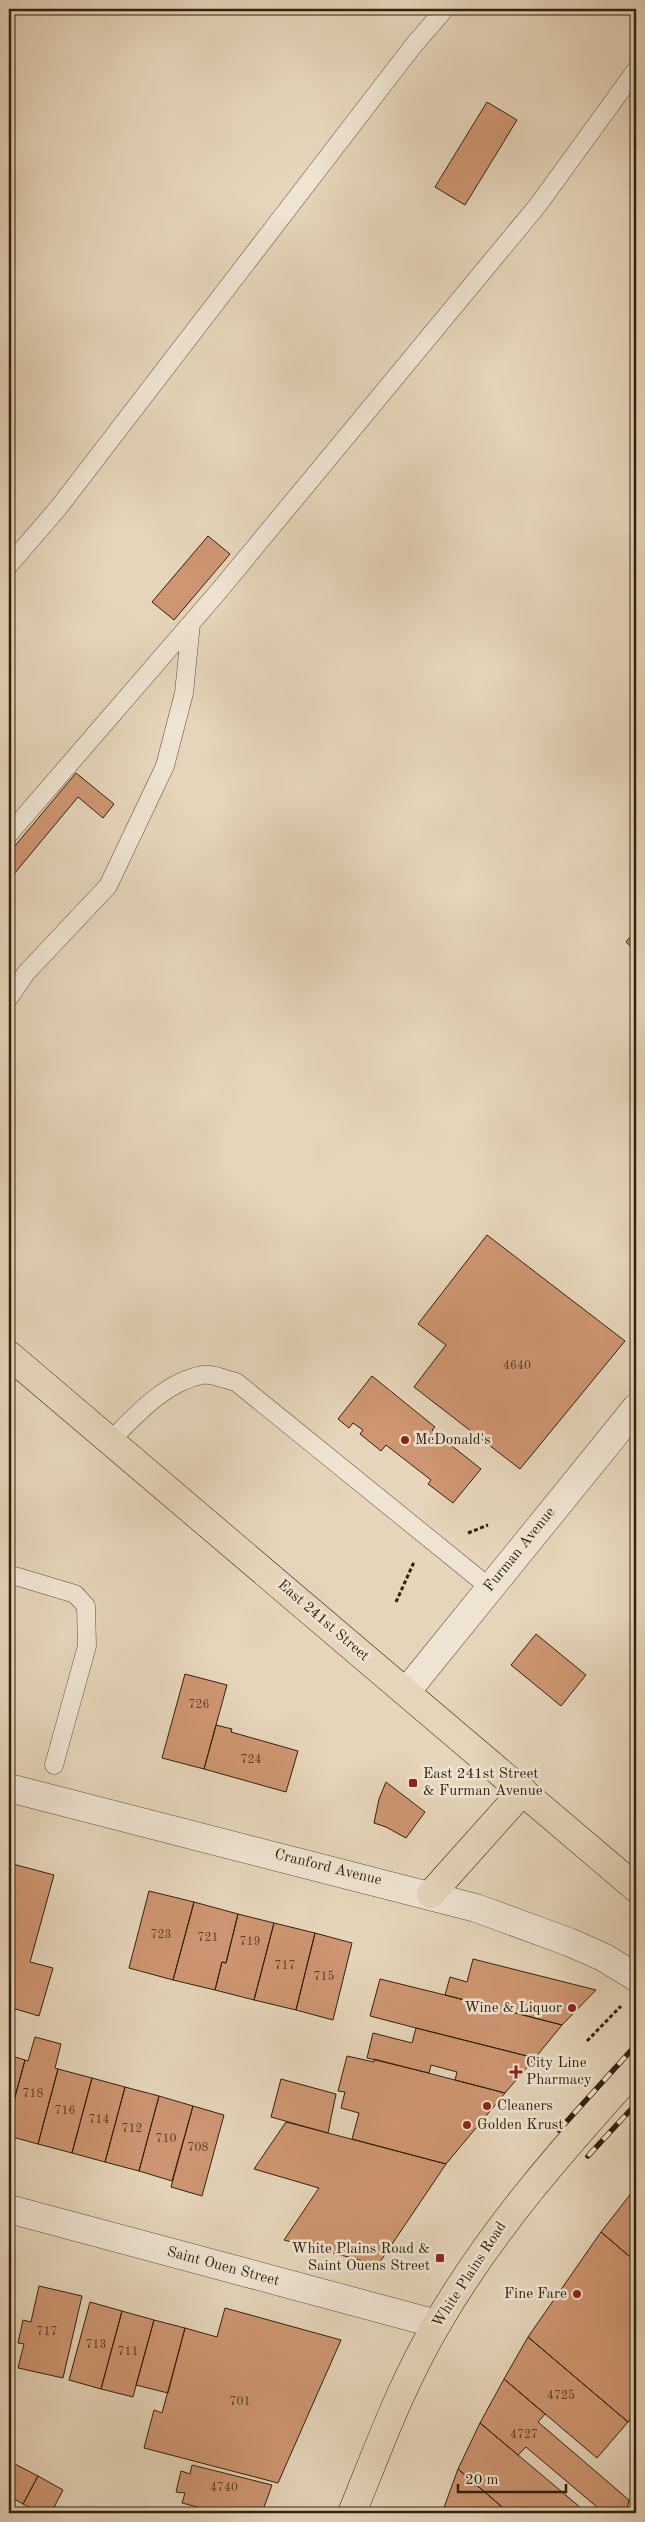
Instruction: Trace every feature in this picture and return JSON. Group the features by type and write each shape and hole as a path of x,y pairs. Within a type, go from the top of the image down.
{"main road":[{"name":"East 241st Street","path":"9,1355 636,1888"},
{"path":"431,1894 523,1792"},
{"name":"White Plains Road","path":"352,2513 392,2415 437,2324 501,2225 568,2142 636,2068"}],"street":[{"name":"Furman Avenue","path":"406,1692 489,1587 636,1408"},
{"name":"Cranford Avenue","path":"9,1788 431,1894 505,1916 603,1957 636,1977"},
{"name":"Saint Ouen Street","path":"9,2209 437,2324"}],"lane":[{"path":"9,565 59,507 413,46 445,9"},
{"path":"9,834 191,623 538,206 636,70"},
{"path":"9,998 26,973 108,886 165,766 184,693 191,623"},
{"path":"110,1440 140,1410 174,1386 203,1375 236,1382 489,1587"},
{"path":"15,1576 75,1594 86,1606 88,1646 54,1765"}],"path":[{"path":"587,2042 621,2005"}],"building":[{"path":"487,102 517,120 465,205 435,187"},
{"path":"208,536 230,554 174,620 152,602"},
{"path":"76,773 114,804 103,818 78,797 9,880 9,853"},
{"path":"636,930 636,951 626,942"},
{"path":"487,1235 625,1341 520,1469 414,1387 446,1345 418,1324"},
{"name":"McDonald's","path":"372,1376 435,1427 432,1430 481,1469 453,1503 428,1484 431,1480 386,1445 381,1451 360,1434 363,1430 353,1423 349,1428 338,1419"},
{"path":"536,1634 586,1675 561,1706 511,1665"},
{"path":"185,1674 227,1685 204,1769 162,1758"},
{"path":"216,1725 232,1729 231,1732 298,1751 286,1792 204,1769"},
{"path":"386,1782 425,1812 406,1838 374,1823 379,1799"},
{"path":"9,1863 54,1875 30,1962 53,1968 39,2016 9,2007"},
{"path":"149,1891 194,1902 173,1980 129,1968"},
{"path":"194,1902 238,1914 226,1963 222,1962 215,1990 173,1980"},
{"path":"238,1914 274,1923 254,2000 215,1990 222,1962 226,1963"},
{"path":"274,1923 315,1933 296,2010 254,2000"},
{"path":"315,1933 352,1943 333,2020 296,2010"},
{"path":"473,1959 596,1990 562,2025 445,1995 450,1977 467,1982"},
{"path":"380,1979 562,2025 535,2058 416,2028 370,2016"},
{"path":"416,2028 535,2058 505,2093 455,2080 457,2072 431,2065 429,2073 367,2058 373,2033 412,2043"},
{"path":"35,2037 61,2044 55,2068 58,2069 38,2144 9,2136 9,2119 25,2060 28,2061"},
{"path":"9,2055 25,2060 9,2119"},
{"path":"347,2056 374,2062 374,2059 505,2093 446,2164 352,2139 359,2113 341,2108 345,2092 338,2091"},
{"path":"58,2069 92,2078 72,2153 38,2144"},
{"path":"92,2078 125,2087 105,2162 72,2153"},
{"path":"281,2079 336,2094 328,2133 271,2117"},
{"path":"125,2087 159,2096 139,2171 105,2162"},
{"path":"159,2096 193,2106 172,2181 139,2171"},
{"path":"193,2106 224,2115 202,2196 171,2187"},
{"path":"286,2122 446,2164 378,2265 284,2240 319,2188 254,2169"},
{"path":"636,2187 636,2262 601,2232"},
{"path":"601,2232 636,2262 636,2361 630,2369 636,2375 636,2412 628,2422 528,2337"},
{"path":"39,2286 82,2296 63,2378 18,2368 24,2344 18,2343 23,2320 31,2322"},
{"path":"90,2302 122,2311 101,2389 69,2380"},
{"path":"225,2308 341,2340 278,2483 144,2448 154,2410 162,2413 185,2328 217,2337"},
{"path":"122,2311 154,2320 133,2397 101,2389"},
{"path":"154,2320 185,2328 168,2393 136,2385"},
{"path":"528,2337 628,2422 597,2458 504,2379"},
{"path":"504,2379 545,2414 538,2422 629,2500 624,2513 604,2513 526,2447 518,2455 480,2423"},
{"path":"480,2423 587,2513 509,2513 458,2469"},
{"path":"15,2464 38,2476 23,2504 9,2496 9,2476"},
{"path":"192,2465 272,2485 262,2513 220,2513 182,2503 185,2493 176,2492 181,2471 190,2474"},
{"path":"458,2469 509,2513 442,2513"},
{"path":"38,2476 63,2490 51,2513 41,2513 23,2504"},
{"path":"198,2508 220,2513 196,2513"}],"railway":[{"path":"559,2130 636,2045"},
{"path":"588,2156 636,2104"}],"place":[{"name":"McDonald's","path":"405,1440"},
{"name":"East 241st Street & Furman Avenue","path":"413,1783"},
{"name":"Wine & Liquor","path":"572,2008"},
{"name":"City Line Pharmacy","path":"516,2072"},
{"name":"Cleaners","path":"487,2106"},
{"name":"Golden Krust","path":"467,2125"},
{"name":"White Plains Road & Saint Ouens Street","path":"440,2258"},
{"name":"Fine Fare","path":"577,2294"}]}
